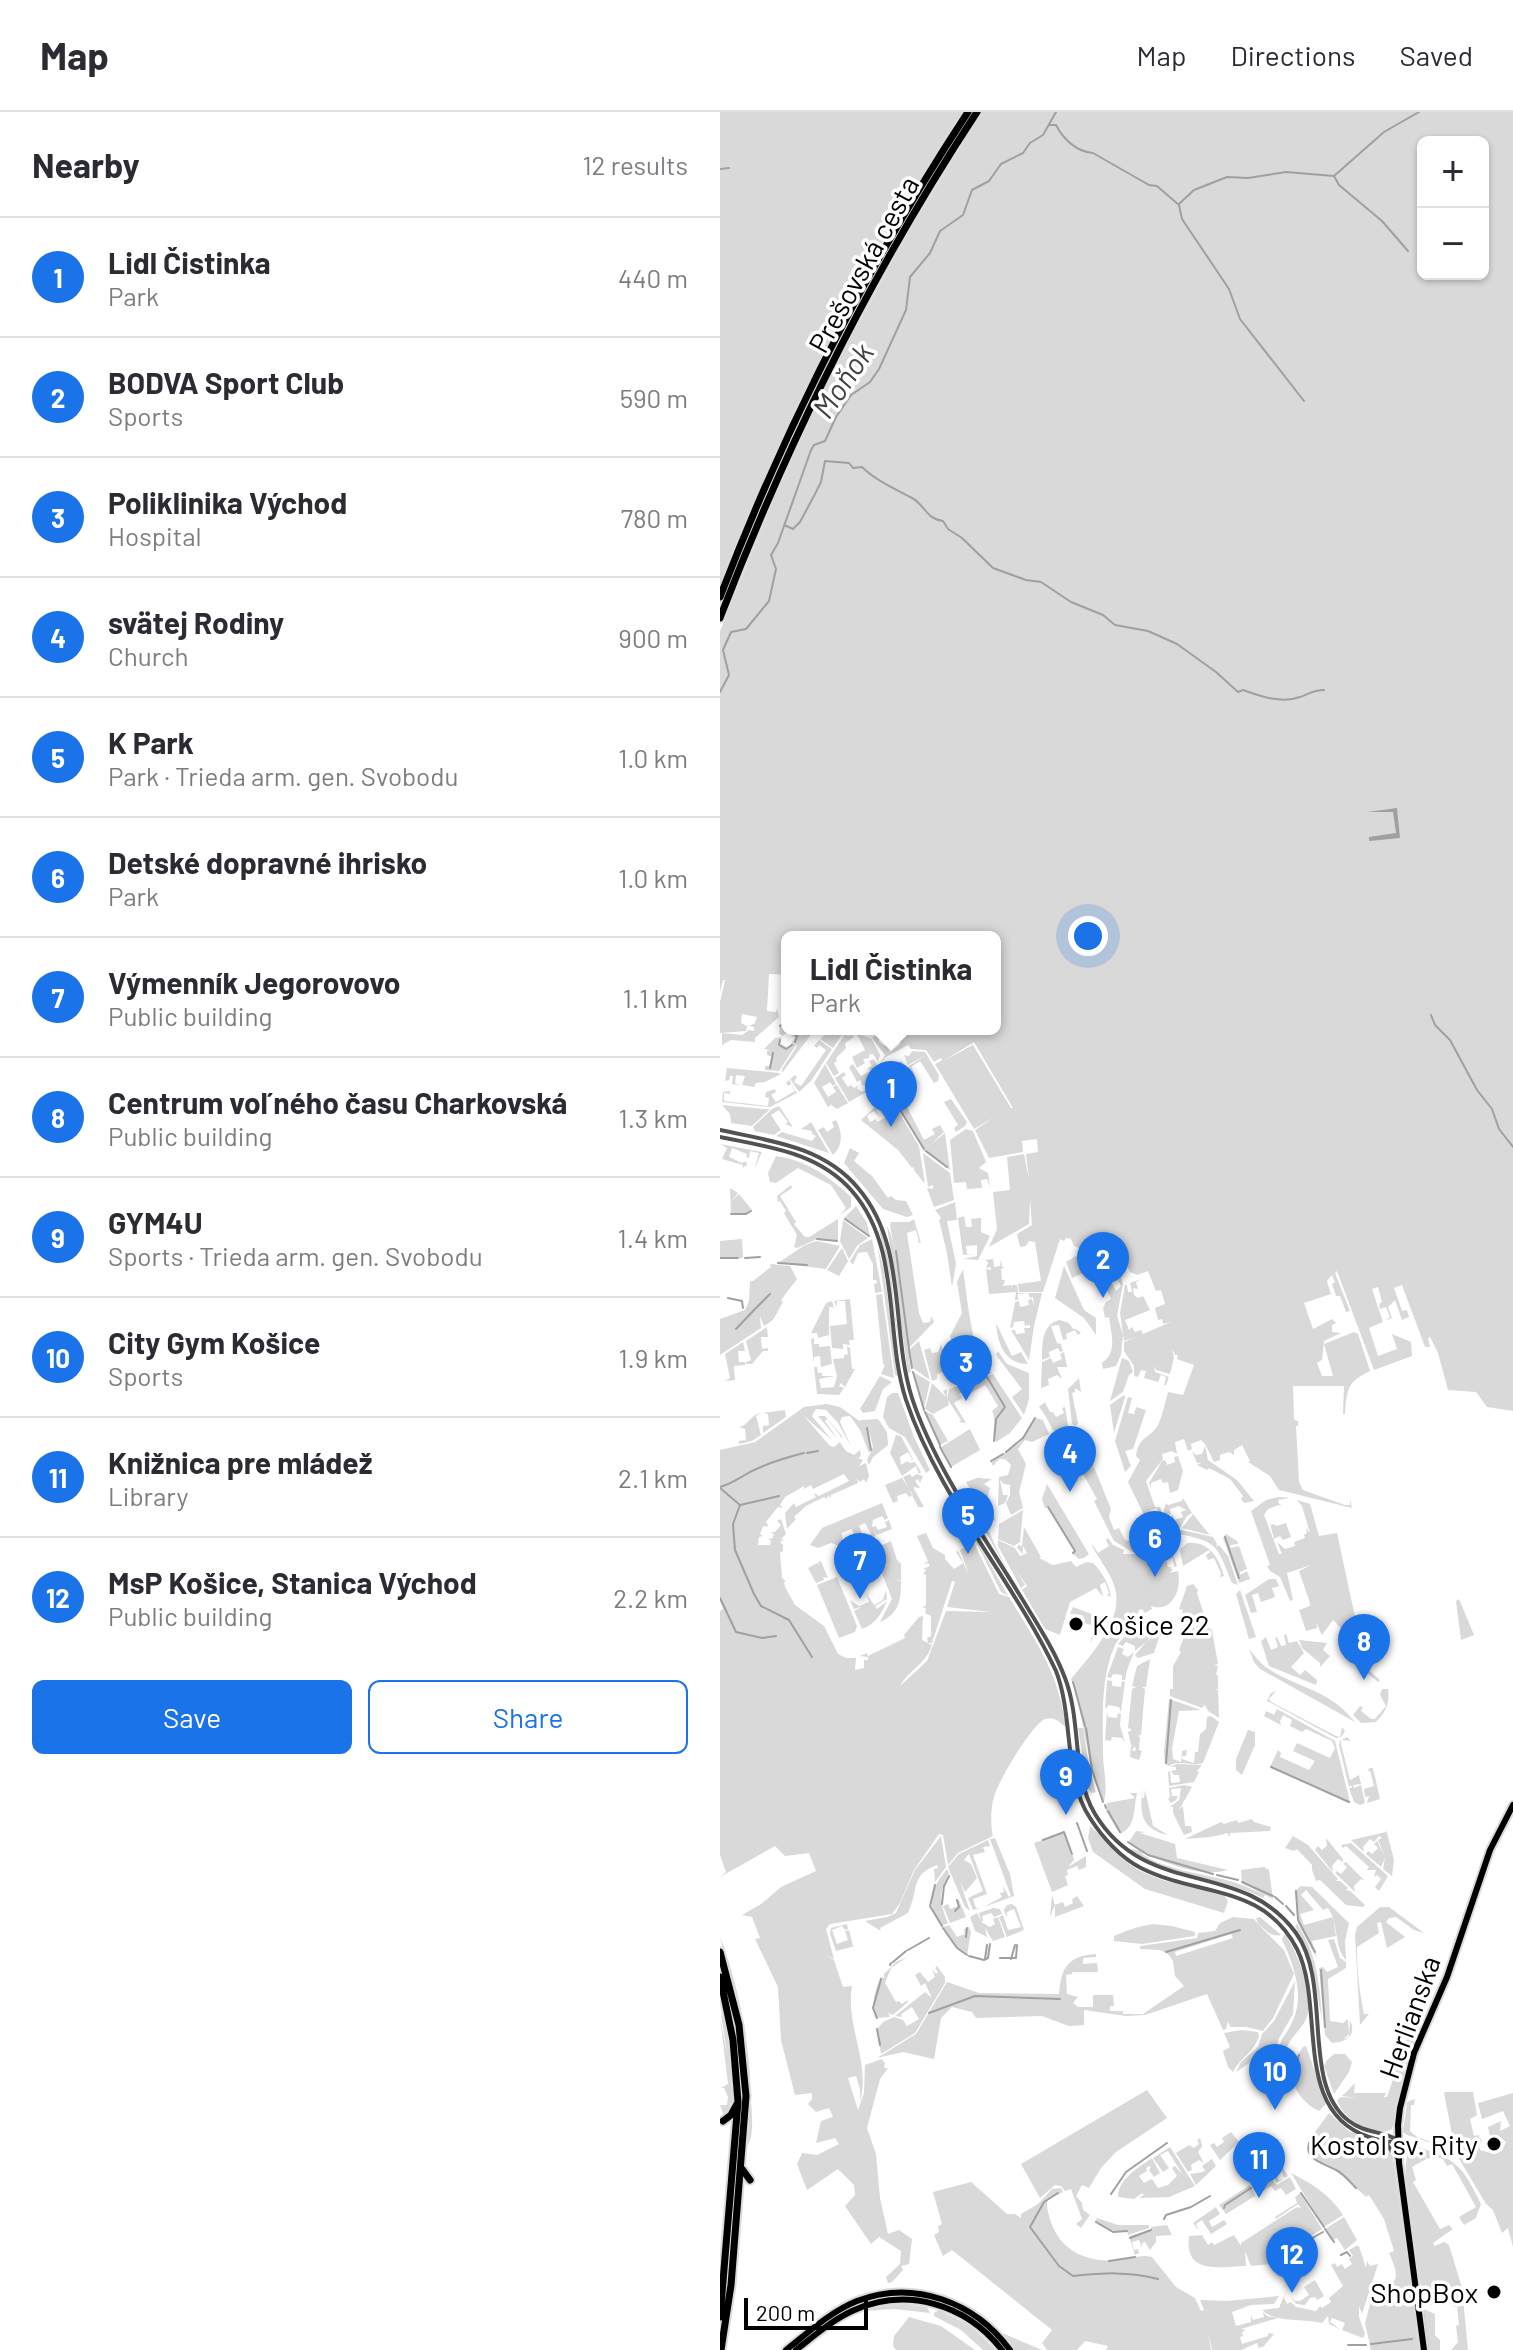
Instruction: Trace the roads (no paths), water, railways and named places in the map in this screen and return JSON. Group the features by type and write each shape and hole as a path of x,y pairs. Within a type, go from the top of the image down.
{"highway":[{"name":"Prešovská cesta","path":"720,597 765,489 827,356 894,234 968,112"},
{"name":"Prešovská cesta","path":"720,618 772,492 827,373 889,258 977,112"},
{"path":"720,1952 734,2003 743,2058 746,2106 731,2285 721,2350"},
{"path":"720,1977 733,2040 738,2102 720,2317"},
{"path":"737,2130 732,2123 723,2121 732,2114 738,2102"},
{"path":"739,2193 750,2182 741,2167"}],"main road":[{"name":"Herlianska","path":"1424,2350 1399,2163 1398,2125 1414,2053 1451,1966 1490,1850 1513,1805"},
{"path":"786,2350 829,2317 857,2301 886,2294 912,2293 944,2299 969,2311 995,2332 1010,2350"},
{"path":"796,2350 849,2313 875,2303 899,2299 926,2301 956,2312 983,2329 1002,2350"}],"street":[{"path":"720,1130 799,1148 825,1159 848,1177 871,1204 889,1251 906,1374 918,1415 1056,1671 1063,1693 1081,1801 1101,1833 1125,1858 1142,1869 1250,1902 1288,1934 1306,1972 1316,2063 1328,2097 1353,2130 1384,2142 1393,2149 1399,2163"},
{"path":"720,1137 798,1155 822,1165 844,1182 866,1209 883,1253 898,1367 913,1418 944,1481 1011,1587"},
{"path":"1336,2111 1355,2126 1398,2140"},
{"path":"1385,2135 1398,2125"},
{"path":"1384,2142 1398,2140"}],"waterway":[{"name":"Moňok","path":"720,692 729,675 723,650 731,632 746,629 769,601 776,569 771,555 811,450 814,445 825,441 851,395 870,382 879,369 906,310 910,277 930,253 940,231 963,215 972,190 989,181 1001,164 1023,153 1030,143 1043,135 1056,112"},
{"path":"1179,204 1194,190 1227,177 1248,178 1286,172 1334,176 1384,132 1419,112"},
{"path":"1049,125 1056,125 1076,147 1093,153 1149,185 1157,186 1179,205 1182,219 1229,289 1240,319 1304,401"},
{"path":"720,169 729,168"},
{"path":"1334,176 1339,185 1382,221 1408,251"},
{"path":"784,525 793,529 800,522 821,482 825,461 849,463 853,468 862,467 916,501 937,520 943,521 948,529 993,568 1041,582 1071,602 1103,615 1115,625 1148,631 1177,644 1238,692 1243,690 1285,700 1324,690"},
{"path":"1431,1015 1435,1025 1450,1040 1477,1090 1492,1109 1499,1129 1513,1147"},
{"path":"795,1035 795,1042"},
{"path":"780,1040 779,1045 786,1049 792,1045"},
{"path":"770,1068 773,1053"},
{"path":"900,1072 888,1077 886,1087 924,1149"},
{"path":"926,1151 947,1167"},
{"path":"731,1214 751,1211"},
{"path":"845,1219 869,1236"},
{"path":"817,1239 837,1241"},
{"path":"896,1251 909,1349"},
{"path":"745,1258 760,1257"},
{"path":"720,1258 738,1258"},
{"path":"778,1263 807,1265"},
{"path":"756,1308 770,1294"},
{"path":"728,1298 742,1301 743,1308"},
{"path":"736,1329 755,1309"},
{"path":"909,1350 912,1368"},
{"path":"913,1372 924,1410"},
{"path":"987,1377 1005,1407 996,1419 994,1441"},
{"path":"925,1412 940,1445"},
{"path":"1006,1452 1023,1438 1035,1418"},
{"path":"867,1428 871,1450"},
{"path":"940,1447 951,1467"},
{"path":"807,1453 818,1451"},
{"path":"720,1487 765,1465 804,1453"},
{"path":"991,1461 1003,1454"},
{"path":"720,1488 740,1505 779,1496"},
{"path":"740,1505 733,1524 735,1550 754,1594 761,1606 789,1620 812,1657"},
{"path":"1048,1507 1075,1551 1073,1553"},
{"path":"1225,1537 1239,1578"},
{"path":"720,1598 736,1632 762,1638 776,1636"},
{"path":"1073,1682 1085,1726"},
{"path":"1166,1763 1171,1700"},
{"path":"1086,1728 1092,1770 1103,1802"},
{"path":"1271,1767 1349,1802"},
{"path":"1108,1811 1120,1832"},
{"path":"1077,1823 1087,1851"},
{"path":"1043,1840 1064,1832 1072,1854"},
{"path":"1128,1842 1148,1855 1213,1874"},
{"path":"1217,1875 1238,1880"},
{"path":"942,1904 944,1886 949,1876"},
{"path":"1242,1882 1273,1896"},
{"path":"935,1885 930,1906 942,1926"},
{"path":"1296,1891 1298,1920 1315,1952"},
{"path":"1275,1897 1283,1904"},
{"path":"955,1911 959,1907 957,1900"},
{"path":"1286,1906 1294,1915"},
{"path":"943,1928 957,1948 967,1955"},
{"path":"966,1937 967,1928"},
{"path":"1166,1952 1240,1930"},
{"path":"908,1950 929,1938"},
{"path":"969,1956 984,1960 988,1958 990,1944"},
{"path":"985,1959 987,1945"},
{"path":"1011,1959 1015,1945"},
{"path":"1000,1958 1016,1958 1017,1945"},
{"path":"893,1962 906,1951"},
{"path":"1321,1970 1325,2027"},
{"path":"877,2018 873,2008 881,1979"},
{"path":"929,2013 975,1996 1060,1999"},
{"path":"877,2029 880,2045"},
{"path":"1293,2071 1299,2055"},
{"path":"1310,2141 1311,2156 1339,2172 1356,2188"},
{"path":"1111,2194 1126,2172 1167,2143"},
{"path":"1224,2208 1251,2188"},
{"path":"1058,2193 1044,2202 1030,2227 1059,2266 1073,2276 1126,2274 1158,2279"},
{"path":"1301,2193 1324,2227"},
{"path":"1164,2219 1166,2215 1191,2207 1210,2196"},
{"path":"1096,2222 1113,2232 1127,2231"},
{"path":"1325,2229 1334,2242"},
{"path":"1130,2238 1151,2230"},
{"path":"1305,2242 1323,2232"},
{"path":"1288,2259 1285,2260 1286,2255 1303,2243"},
{"path":"1341,2255 1347,2252 1350,2256"},
{"path":"1289,2261 1296,2266 1305,2261 1302,2253"},
{"path":"1282,2255 1283,2262"},
{"path":"1109,2261 1135,2257"},
{"path":"1423,2313 1428,2350"},
{"path":"1371,2344 1412,2339"},
{"path":"1348,2345 1366,2345"}],"place":[{"name":"Lidl Čistinka","path":"891,1127"},
{"name":"BODVA Sport Club","path":"1103,1298"},
{"name":"Poliklinika Východ","path":"966,1401"},
{"name":"svätej Rodiny","path":"1070,1492"},
{"name":"K Park","path":"968,1554"},
{"name":"Detské dopravné ihrisko","path":"1155,1577"},
{"name":"Výmenník Jegorovovo","path":"860,1599"},
{"name":"Košice 22","path":"1076,1624"},
{"name":"Centrum voľného času Charkovská","path":"1364,1680"},
{"name":"GYM4U","path":"1066,1815"},
{"name":"City Gym Košice","path":"1275,2110"},
{"name":"Kostol sv. Rity","path":"1494,2144"},
{"name":"Knižnica pre mládež","path":"1259,2198"},
{"name":"ShopBox","path":"1494,2292"},
{"name":"MsP Košice, Stanica Východ","path":"1292,2293"}]}
